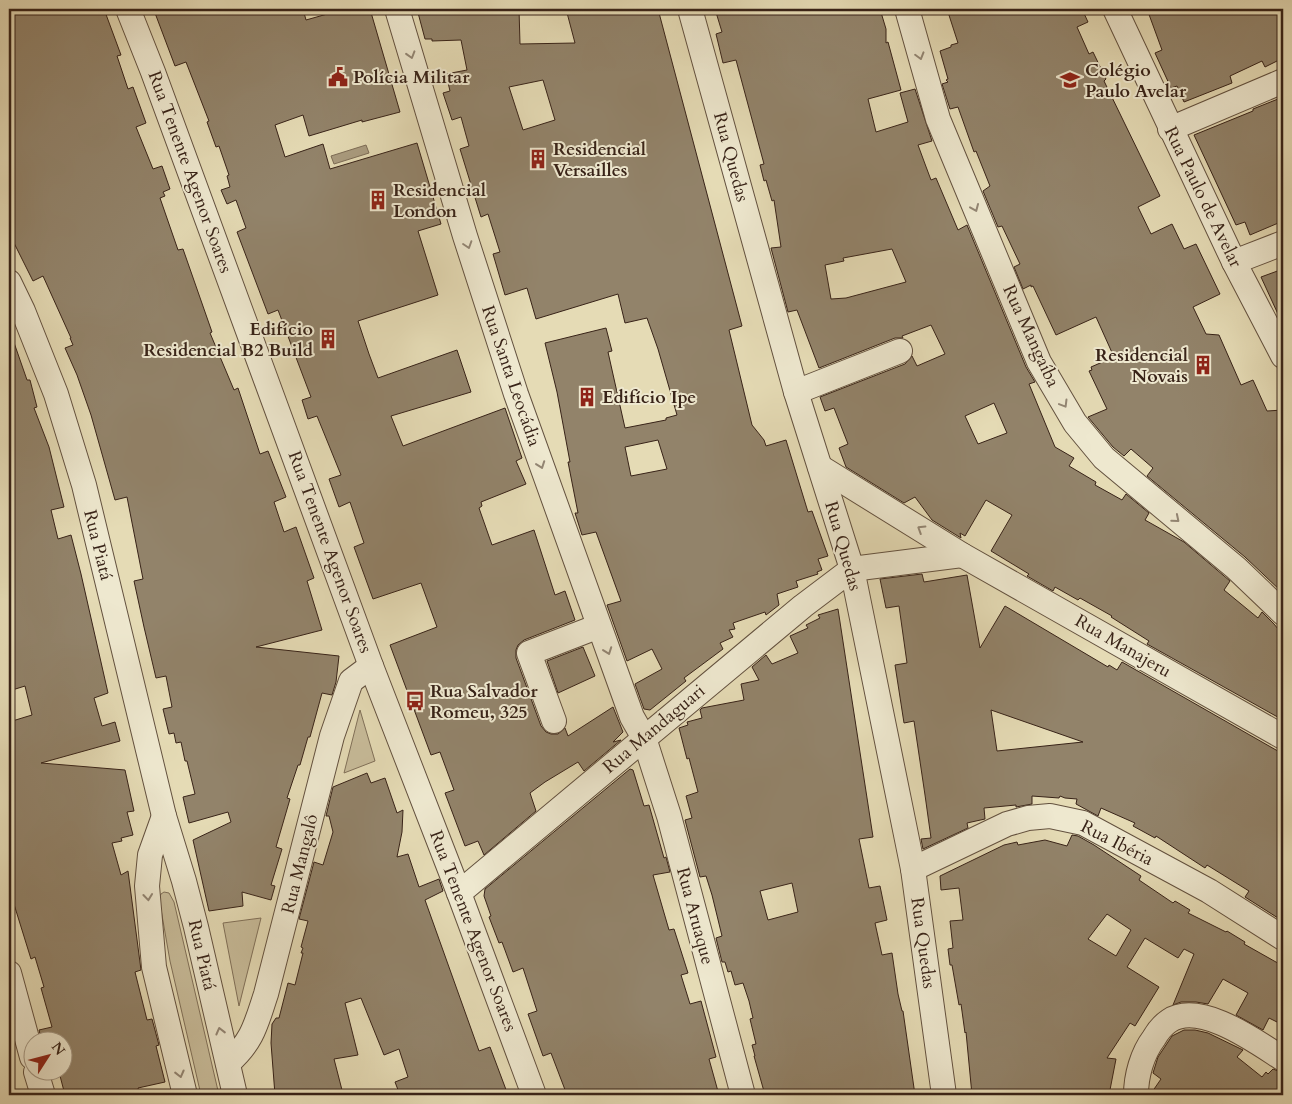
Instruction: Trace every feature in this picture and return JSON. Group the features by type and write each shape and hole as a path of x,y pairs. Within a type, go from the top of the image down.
{"street":[{"name":"Rua Tenente Agenor Soares","path":"128,9 157,81 371,666 459,893 534,1095"},
{"name":"Rua Santa Leocádia","path":"397,9 467,244 516,394 632,717 644,738"},
{"name":"Rua Quedas","path":"690,9 796,392 852,569 913,870 944,1095"},
{"name":"Rua Mangaíba","path":"907,9 942,128 1039,362 1075,424 1104,458 1236,568 1283,613"},
{"name":"Rua Paulo de Avelar","path":"1115,9 1234,262 1283,356"},
{"path":"1170,129 1283,81"},
{"path":"1234,262 1283,243"},
{"name":"Rua Piatá","path":"9,282 23,311 56,394 84,485 164,816 184,881 235,1095"},
{"path":"796,392 900,350"},
{"name":"Rua Manajeru","path":"820,467 962,555 1283,737"},
{"path":"852,569 962,555"},
{"name":"Rua Mandaguari","path":"459,893 803,606 852,569"},
{"path":"554,721 529,654 599,626"},
{"name":"Rua Mangalô","path":"228,1062 239,1053 252,1034 266,994 332,736 351,681 371,666"},
{"name":"Rua Aruaque","path":"644,738 669,816 743,1095"},
{"path":"164,816 150,855 147,886 154,967 185,1095"},
{"name":"Rua Ibéria","path":"913,870 1007,824 1028,818 1050,816 1068,819 1083,823 1192,882 1283,938"},
{"path":"148,872 162,866 173,870 184,881"},
{"path":"9,973 25,1032"},
{"path":"1136,1095 1142,1060 1150,1043 1160,1029 1170,1020 1185,1015 1202,1016 1225,1025 1283,1059"},
{"path":"39,1082 43,1095"}],"shaded area":[{"path":"366,145 369,153 334,164 331,156"},
{"path":"360,710 375,761 344,773"},
{"path":"164,892 169,893 174,902 219,1095 201,1095 170,961 159,898"},
{"path":"261,918 239,1006 223,923"}],"building":[{"path":"9,9 104,9 121,55 117,56 128,89 133,87 146,123 136,127 153,169 162,166 170,189 163,192 165,196 160,198 178,250 183,249 212,332 210,333 234,390 238,388 260,454 268,451 286,497 274,502 284,532 296,527 314,578 307,581 322,630 256,647 339,656 336,682 332,695 322,693 310,737 308,737 300,765 298,765 287,798 290,799 276,847 282,849 271,885 275,886 271,900 242,892 243,906 209,911 193,840 231,822 228,812 189,823 183,797 195,794 181,742 176,743 174,733 169,734 163,709 172,707 166,676 156,678 144,627 134,581 143,579 127,497 115,500 91,415 65,348 73,345 71,338 43,276 33,281 9,233 9,61 14,58 9,47"},
{"path":"167,9 303,9 306,20 345,9 370,9 400,112 362,122 362,120 309,136 303,115 275,125 285,157 323,144 330,169 417,143 441,224 418,231 438,295 358,321 369,354 378,378 457,350 471,392 391,416 403,446 505,408 522,458 516,461 526,484 481,502 482,506 479,508 492,545 534,530 555,595 565,591 575,620 524,640 518,645 516,658 541,726 546,732 558,734 565,728 568,736 613,707 623,732 613,742 621,740 584,771 578,762 530,793 536,811 484,855 478,841 465,846 445,793 454,790 440,752 431,755 390,645 437,627 421,583 373,599 354,547 364,543 350,502 339,507 329,479 341,475 317,416 308,419 302,400 311,397 278,310 268,314 237,232 246,228 236,200 227,204 221,190 230,187 227,176 229,175 219,146 216,147 207,122 209,121 186,62 175,66 155,13"},
{"path":"417,9 519,9 520,44 575,43 566,9 658,9 742,326 729,330 752,425 764,440 766,446 786,440 808,512 812,511 828,556 818,559 822,570 817,572 818,574 796,581 798,587 777,594 779,605 766,615 765,612 733,623 735,629 729,630 733,637 720,643 723,649 684,678 686,681 650,710 644,709 635,684 662,669 652,649 627,661 607,605 621,601 596,532 582,535 575,513 578,513 568,462 570,462 557,392 545,343 606,328 612,351 608,352 625,428 666,420 666,418 677,415 658,349 647,318 625,323 618,294 536,319 527,288 505,295 493,254 500,252 488,214 481,217 460,149 469,146 461,117 452,120 443,93 450,91 446,74 467,70 461,40 432,41 432,39 425,39","holes":["543,80 555,120 523,130 509,87","658,440 667,469 631,476 625,447"]},
{"path":"715,9 880,9 886,29 886,43 888,42 901,90 868,99 876,132 908,122 900,93 915,89 932,141 918,145 931,180 936,178 958,230 967,225 1026,367 1035,382 1029,384 1055,447 1074,458 1069,466 1096,482 1095,485 1122,500 1126,494 1149,513 1145,520 1184,542 1230,581 1224,590 1258,618 1262,612 1274,624 1283,635 1283,720 1147,644 1149,641 1112,616 1080,598 1078,600 1055,587 1053,591 991,551 1012,515 986,500 965,536 960,533 961,538 932,520 915,497 904,503 846,467 839,448 848,444 834,408 825,411 820,397 905,364 912,356 917,366 945,354 931,325 902,336 903,338 895,338 819,368 797,310 788,312 771,248 781,247 774,200 772,201 766,180 764,181 760,165 764,164 736,60 723,63 716,34 722,32","holes":["892,249 906,282 846,298 831,299 825,265 844,261 843,258","994,403 1007,433 978,444 965,416"]},
{"path":"947,9 1082,9 1088,22 1077,27 1089,54 1093,52 1106,79 1104,81 1160,196 1138,207 1151,234 1172,224 1184,249 1196,244 1220,294 1193,307 1206,334 1219,335 1241,385 1253,380 1267,411 1283,410 1283,593 1245,557 1147,476 1153,468 1131,449 1124,456 1113,447 1088,417 1107,409 1089,371 1092,370 1091,367 1114,357 1096,317 1056,335 1033,286 1031,287 1031,285 1023,289 1014,267 1020,264 1002,226 998,227 983,191 990,186 976,151 974,152 958,107 950,109 942,84 948,82 946,80 948,79 940,51 958,43"},
{"path":"1147,9 1283,9 1283,58 1265,67 1262,61 1230,76 1232,83 1184,102 1177,86 1171,88 1155,53 1162,50"},
{"path":"1283,97 1283,221 1250,235 1245,222 1236,225 1194,135"},
{"path":"1283,269 1283,325 1261,277"},
{"path":"9,334 11,334 27,380 30,380 37,407 34,408 49,447 64,507 51,510 58,539 71,535 81,574 108,693 94,698 102,726 115,722 120,741 41,763 125,770 134,811 127,812 133,835 121,838 122,841 112,843 121,875 128,871 141,970 135,972 147,1020 152,1019 159,1045 156,1046 165,1082 138,1088 140,1095 65,1095 62,1082 72,1082 72,1032 40,1032 39,1030 52,1027 41,988 44,987 35,957 31,959 13,901 9,902 9,722 32,715 25,686 9,691"},
{"path":"922,574 924,582 967,575 980,648 1005,606 1108,667 1109,665 1117,670 1122,662 1283,754 1283,909 1278,918 1245,897 1249,891 1207,865 1205,868 1156,836 1155,838 1133,826 1135,823 1101,808 1098,816 1076,804 1077,799 1060,796 1059,798 1032,796 1032,804 1016,807 1016,805 984,808 985,819 967,823 968,828 923,849 921,839 931,838 914,721 904,723 895,665 907,663 899,606 886,608 880,579","holes":["991,710 1083,742 997,751"]},
{"path":"838,609 873,837 859,839 869,888 880,886 887,920 875,923 882,955 892,953 898,994 903,1011 915,1095 765,1095 752,1045 756,1044 750,1019 753,1018 749,1001 743,983 735,985 731,971 728,972 725,962 722,962 716,938 722,936 712,895 706,876 700,877 685,820 692,818 686,796 698,792 679,728 688,725 687,722 702,718 700,710 702,708 744,700 741,684 759,680 752,667 766,655 772,664 798,653 790,636 808,628 806,625 820,618 818,615","holes":["792,883 798,912 768,920 760,891"]},
{"path":"583,647 595,676 558,693 547,661"},
{"path":"630,769 633,770 644,806 649,805 664,858 666,857 670,872 653,875 669,930 674,929 688,973 681,975 690,1004 701,1001 716,1057 709,1059 719,1095 567,1095 551,1053 543,1056 528,1014 537,1011 523,968 513,972 502,942 499,943 489,917 491,916 484,896 485,889"},
{"path":"367,773 371,783 385,778 397,813 403,810 402,832 397,857 408,854 419,887 439,879 443,891 425,900 479,1051 490,1047 508,1095 460,1095 458,1090 445,1095 400,1095 395,1082 408,1077 399,1049 384,1055 361,998 345,1003 358,1055 334,1059 342,1090 323,1095 275,1095 271,1043 272,1024 276,1018 279,1018 288,983 295,985 303,953 301,953 303,948 301,947 308,921 299,919 314,862 323,865 333,832 329,816 326,816 333,787"},
{"path":"1072,835 1078,836 1141,876 1139,880 1173,903 1175,901 1190,910 1188,913 1227,931 1245,942 1244,944 1283,966 1283,1025 1269,1018 1263,1030 1236,1015 1248,993 1223,979 1208,1004 1181,1002 1173,1005 1194,954 1184,949 1178,958 1145,938 1127,967 1159,987 1135,1026 1130,1023 1107,1058 1116,1059 1109,1095 972,1095 966,1032 948,949 953,948 950,921 963,920 959,888 941,890 940,876 1004,845 1017,842 1018,845 1045,840 1067,846","holes":["1107,914 1131,930 1116,956 1088,939"]},
{"path":"1184,1030 1208,1033 1243,1050 1237,1057 1262,1077 1266,1072 1268,1074 1273,1069 1283,1073 1283,1095 1150,1095 1161,1079 1153,1073 1158,1057 1172,1036"}],"place":[{"name":"Polícia Militar","path":"338,77"},
{"name":"Colégio Paulo Avelar","path":"1070,80"},
{"name":"Residencial Versailles","path":"538,159"},
{"name":"Residencial London","path":"378,200"},
{"name":"Edifício Residencial B2 Build","path":"328,339"},
{"name":"Residencial Novais","path":"1203,365"},
{"name":"Edifício Ipe","path":"587,397"},
{"name":"Rua Salvador Romeu, 325","path":"415,701"}]}
